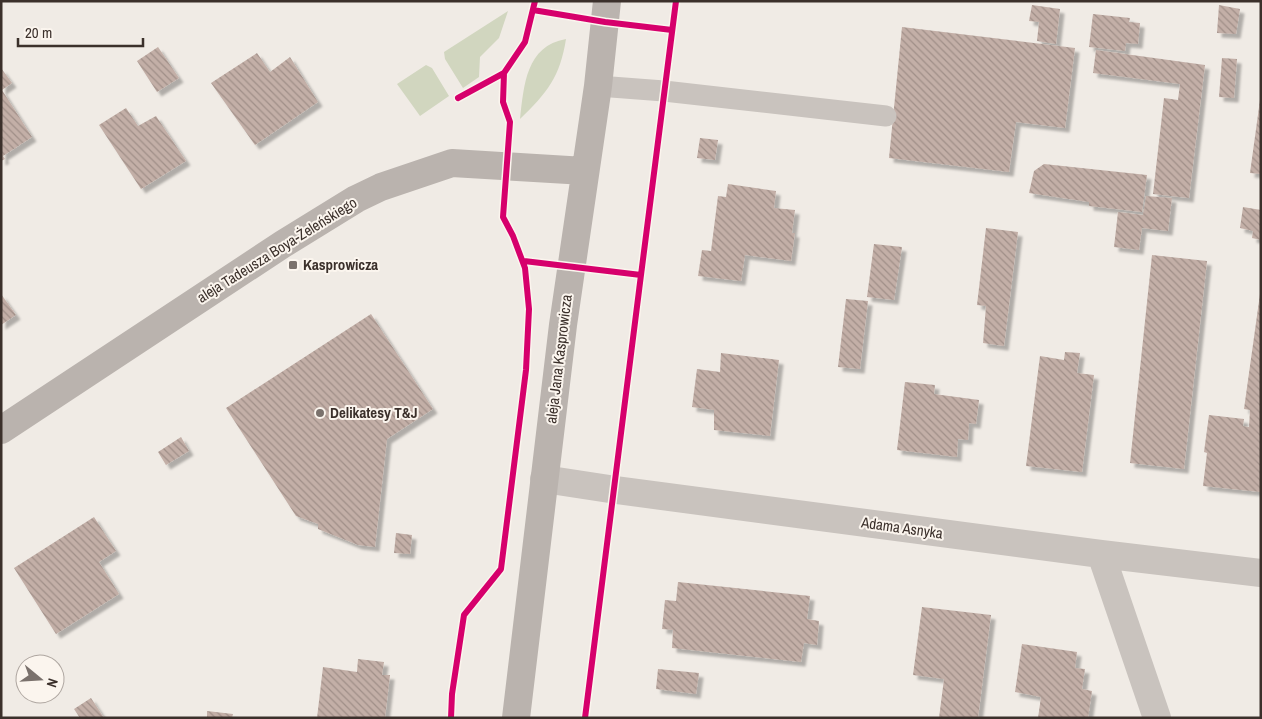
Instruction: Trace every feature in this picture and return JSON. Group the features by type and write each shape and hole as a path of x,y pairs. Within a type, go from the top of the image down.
{"street":[{"name":"aleja Jana Kasprowicza","path":"516,718 563,325 584,171 598,86 607,1"},
{"name":"aleja Tadeusza Boya-Żeleńskiego","path":"1,430 284,244 356,199 381,187 452,163 584,171"},
{"name":"Adama Asnyka","path":"544,479 1101,554 1261,573"},
{"path":"1101,554 1157,718"}],"lane":[{"path":"598,86 886,116"}],"green space":[{"path":"508,11 499,38 480,57 479,77 463,88 445,59 444,52"},
{"path":"566,39 560,64 551,84 538,101 520,119 523,93 535,58 542,50 553,43"},
{"path":"426,65 432,68 449,96 420,116 397,84"}],"building":[{"path":"1032,5 1060,9 1056,44 1037,41 1039,22 1029,21"},
{"path":"1219,5 1240,9 1236,34 1217,33"},
{"path":"1093,14 1130,18 1129,22 1140,23 1138,44 1126,43 1125,51 1089,47"},
{"path":"902,27 1075,48 1065,128 1016,122 1009,172 889,158"},
{"path":"158,47 179,78 157,92 137,61"},
{"path":"1096,50 1205,65 1189,198 1153,194 1164,98 1178,100 1180,84 1093,73"},
{"path":"257,53 270,72 290,57 318,102 255,145 211,83"},
{"path":"1222,58 1237,59 1234,98 1219,97"},
{"path":"1,68 12,83 2,90 32,137 3,156 5,159 1,161"},
{"path":"1261,100 1261,174 1250,173"},
{"path":"126,108 138,126 156,116 186,161 141,189 99,125"},
{"path":"700,138 718,140 715,160 697,158"},
{"path":"1044,164 1147,175 1142,212 1089,206 1089,202 1029,193 1034,171"},
{"path":"728,184 776,191 774,208 795,210 792,233 795,233 791,261 745,255 741,281 698,276 702,250 711,251 718,196 726,197"},
{"path":"1146,196 1172,198 1168,231 1142,228 1139,250 1114,247 1118,212 1143,215"},
{"path":"1243,207 1261,210 1261,240 1252,238 1253,231 1240,228"},
{"path":"986,228 1018,232 1004,346 983,343 986,306 977,305"},
{"path":"874,244 902,247 894,300 867,297"},
{"path":"1152,255 1207,261 1184,469 1130,463"},
{"path":"1,294 16,315 1,325"},
{"path":"1260,294 1261,492 1203,486 1207,453 1204,452 1209,415 1244,419 1243,426 1249,427 1250,410 1244,409"},
{"path":"846,299 868,301 860,369 838,367"},
{"path":"371,314 433,409 387,439 375,547 358,545 318,529 318,524 296,516 226,408"},
{"path":"1065,352 1080,353 1077,373 1094,375 1082,472 1026,466 1040,356 1064,360"},
{"path":"721,353 779,360 770,436 714,430 714,410 692,407 697,369 720,372"},
{"path":"905,382 935,385 934,394 979,400 976,424 969,423 968,440 958,439 957,457 897,450"},
{"path":"181,437 189,451 166,465 158,452"},
{"path":"94,517 116,551 99,562 119,594 56,634 14,568"},
{"path":"396,533 412,535 410,554 394,553"},
{"path":"678,582 810,596 807,619 819,621 817,645 804,643 801,662 672,648 673,630 662,629 665,600 676,601"},
{"path":"922,607 991,615 978,718 939,718 944,679 913,675"},
{"path":"1022,644 1077,652 1075,668 1085,669 1082,689 1092,691 1088,718 1038,718 1041,697 1015,692"},
{"path":"358,659 384,662 382,675 390,675 385,718 317,718 323,667 357,672"},
{"path":"658,669 699,673 696,694 656,689"},
{"path":"91,698 104,718 80,718 74,709"},
{"path":"207,711 233,714 232,718 207,718"}],"cycle path":[{"path":"458,98 504,73 525,42 535,1"},
{"path":"585,718 676,1"},
{"path":"533,10 605,22 672,30"},
{"path":"451,718 452,694 464,615 501,569 526,370 529,309 525,268 513,236 503,217 510,122 503,102 504,73"},
{"path":"524,261 641,275"}],"place":[{"name":"Kasprowicza","path":"293,265"},
{"name":"Delikatesy T&J","path":"320,413"}]}
